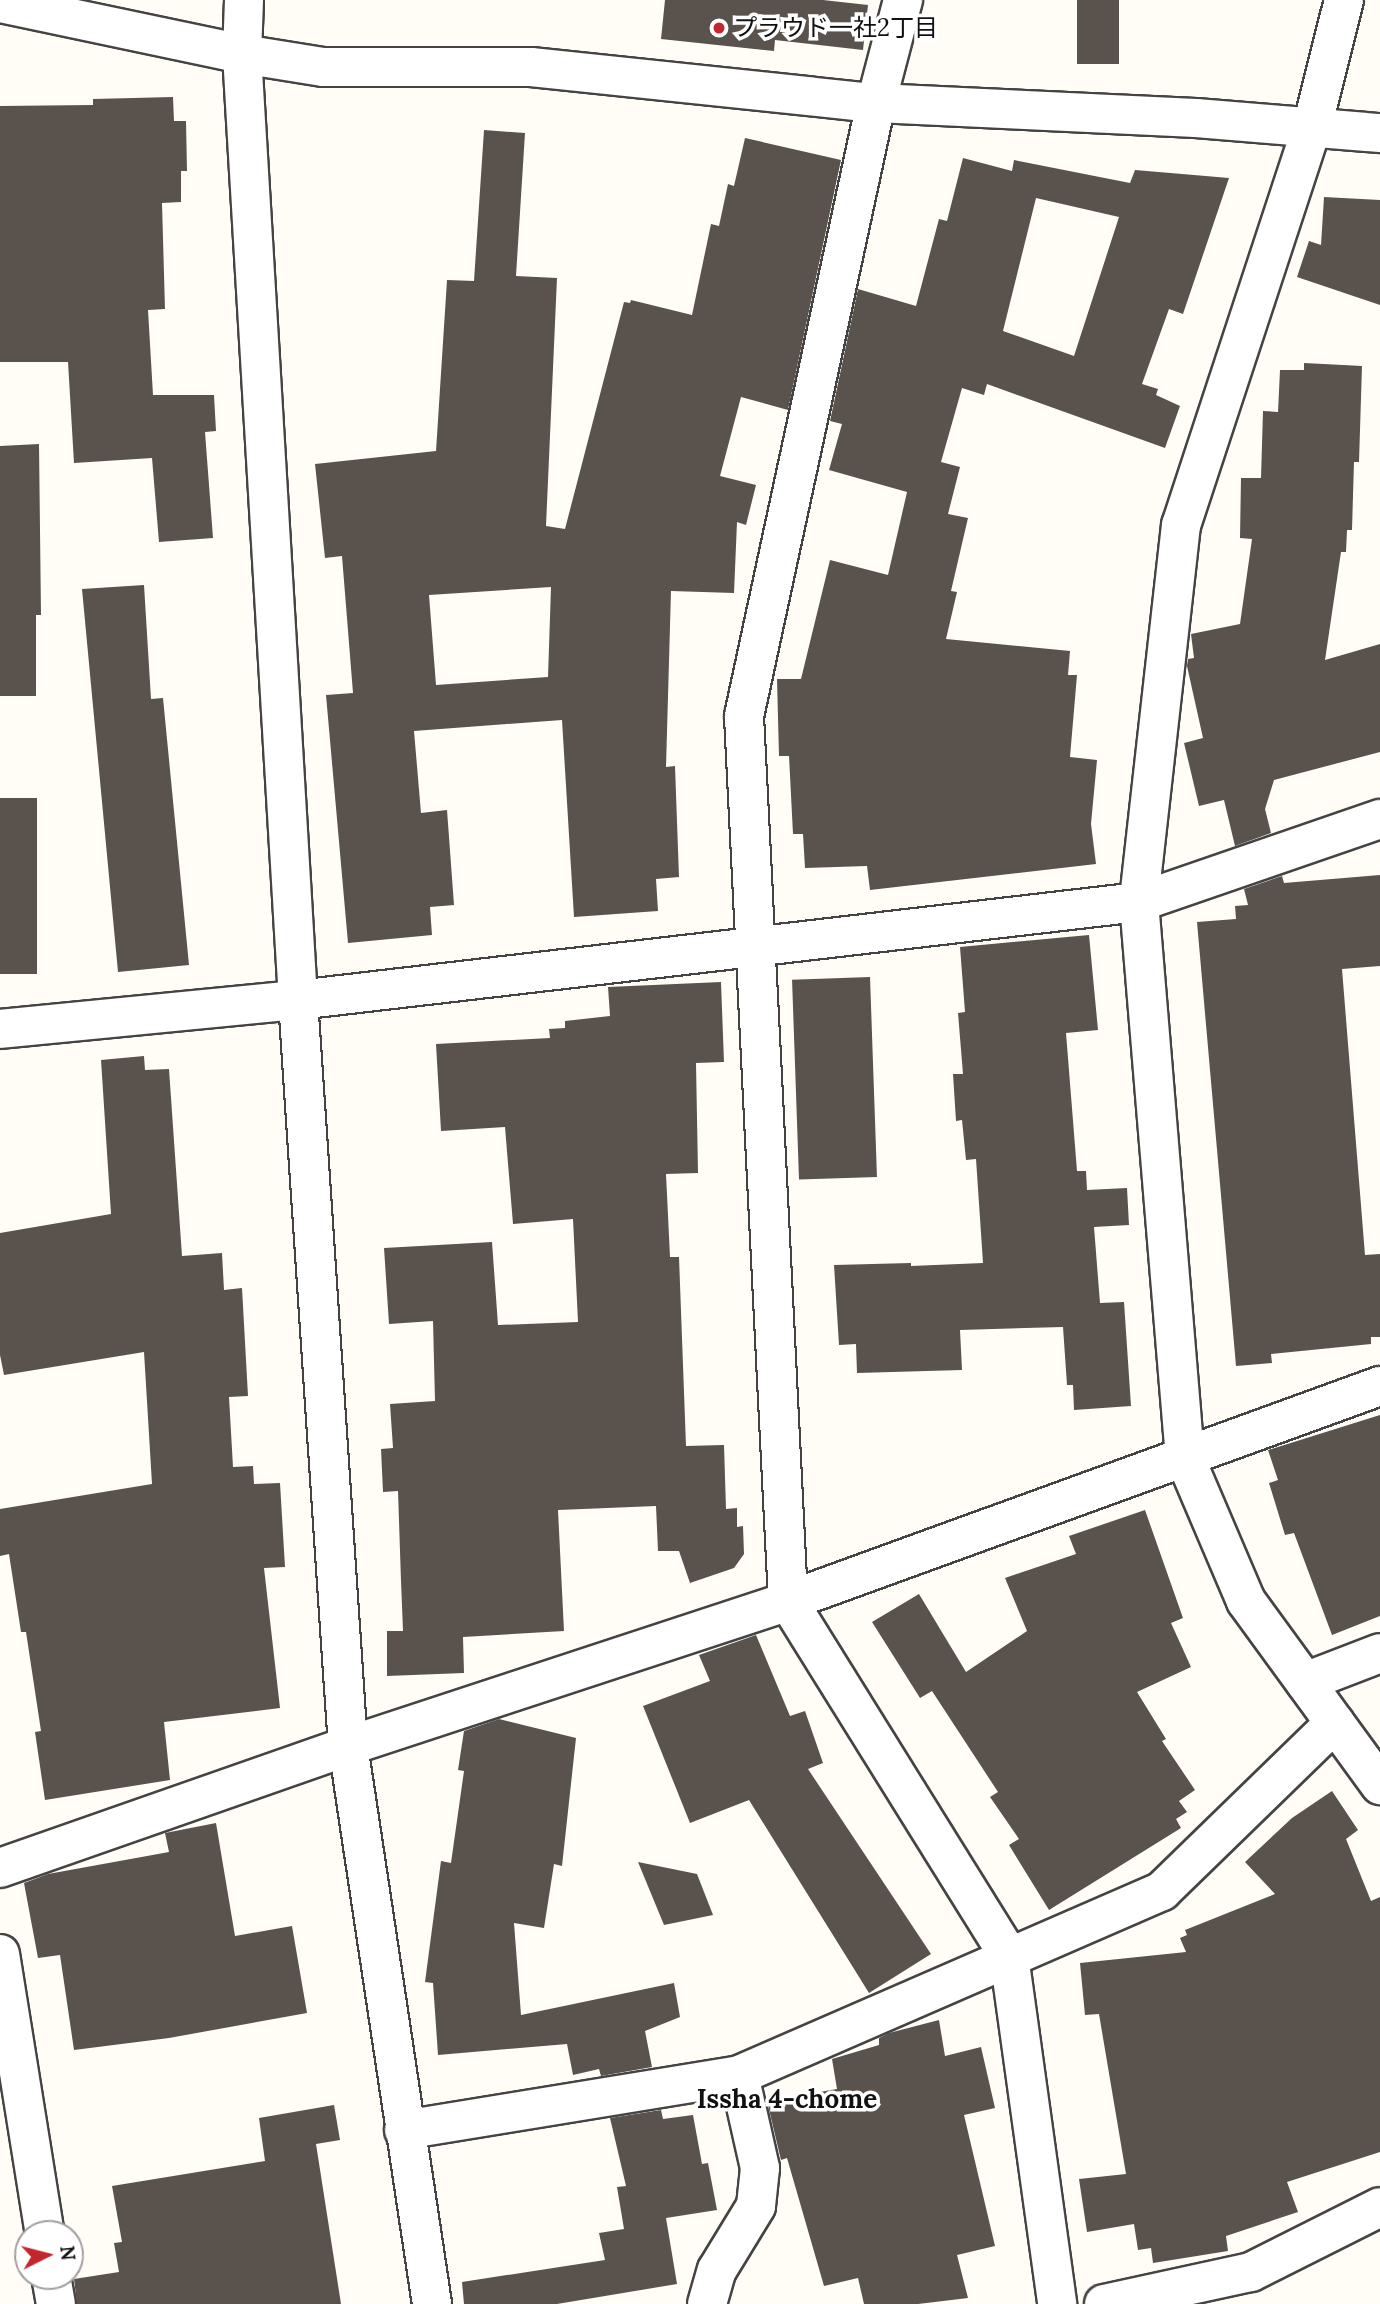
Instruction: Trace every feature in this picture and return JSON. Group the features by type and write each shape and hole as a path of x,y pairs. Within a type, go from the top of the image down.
{"street":[{"path":"244,0 242,54 298,1000 348,1746 432,2304"},
{"path":"903,0 876,103 744,716 753,945 788,1601 1009,1956 1057,2304"},
{"path":"1344,0 1312,127 1181,524 1139,902 1185,1458 1246,1601 1380,1785"},
{"path":"0,3 242,54 323,67 531,67 876,103 1196,118 1380,133"},
{"path":"0,1029 298,1000 1139,902 1380,819"},
{"path":"0,1868 348,1746 788,1601 1380,1385"},
{"path":"1305,1682 1380,1653"},
{"path":"404,2130 739,2075 1162,1891 1335,1723"},
{"path":"0,1954 43,2220"},
{"path":"707,2304 717,2270 756,2206 760,2168 739,2075"},
{"path":"1104,2304 1251,2272 1380,2207"}],"building":[{"path":"665,0 823,0 868,5 863,50 775,40 774,51 661,39"},
{"path":"1077,0 1119,0 1119,64 1077,64"},
{"path":"173,97 174,121 186,121 187,171 181,171 181,202 162,203 165,309 148,310 153,395 214,395 216,431 205,432 213,538 159,542 152,458 74,463 68,362 0,362 0,106 93,105 93,99"},
{"path":"484,130 525,133 516,276 557,278 546,526 565,529 624,302 630,303 631,300 692,315 711,224 719,226 728,184 734,186 745,138 841,160 788,410 741,397 720,476 756,485 746,525 737,522 734,593 671,591 666,767 675,766 679,877 656,879 658,911 574,917 562,720 414,731 421,813 447,810 454,905 430,907 432,935 348,943 326,695 353,693 342,556 325,558 315,464 436,451 447,280 474,281","holes":["551,587 548,677 436,685 429,595"]},
{"path":"963,158 1012,171 1014,160 1130,183 1135,170 1229,178 1183,314 1169,309 1142,384 1158,389 1156,395 1180,406 1165,448 987,384 984,395 962,388 941,462 960,467 948,514 968,518 951,591 957,592 946,639 1070,651 1068,675 1077,675 1070,757 1097,760 1091,824 1096,864 870,890 867,866 805,868 803,834 793,834 789,756 779,756 777,679 801,679 830,560 888,575 907,492 829,470 842,424 830,421 858,289 916,306 939,219 947,221","holes":["1036,198 1119,217 1074,356 1003,331"]},
{"path":"1324,197 1380,200 1380,305 1297,277 1309,241 1321,245"},
{"path":"1304,363 1362,366 1359,462 1354,462 1352,530 1347,530 1346,552 1341,552 1325,660 1380,644 1380,752 1274,780 1265,809 1271,833 1235,846 1224,800 1199,806 1184,743 1203,738 1187,666 1188,659 1194,658 1191,634 1240,624 1252,539 1240,538 1241,478 1261,478 1263,411 1278,412 1280,370 1304,370"},
{"path":"39,444 41,615 36,615 36,696 0,696 0,446"},
{"path":"144,585 151,699 163,698 189,965 118,972 82,589"},
{"path":"0,798 37,798 37,974 0,974"},
{"path":"1380,875 1380,966 1342,969 1365,1255 1380,1254 1380,1337 1371,1337 1371,1344 1271,1354 1272,1363 1236,1366 1197,922 1236,919 1235,906 1248,905 1244,889 1282,876 1284,883"},
{"path":"1089,935 1098,1030 1066,1033 1077,1171 1086,1171 1087,1190 1127,1188 1129,1225 1094,1227 1100,1303 1124,1302 1131,1406 1074,1410 1073,1385 1067,1385 1063,1327 960,1330 962,1370 857,1373 856,1344 839,1345 834,1265 983,1263 976,1159 966,1160 962,1120 956,1121 953,1074 963,1074 958,1013 965,1012 960,947"},
{"path":"870,977 877,1177 799,1180 792,980"},
{"path":"721,982 724,1062 696,1063 698,1173 666,1174 670,1257 679,1257 686,1446 724,1445 726,1509 737,1508 737,1527 743,1526 744,1554 734,1568 690,1583 679,1551 658,1551 656,1506 558,1510 564,1631 463,1637 464,1673 387,1676 387,1631 403,1631 398,1491 383,1492 381,1449 393,1448 390,1404 435,1401 433,1321 389,1324 384,1248 492,1242 498,1325 578,1322 573,1219 513,1224 505,1127 441,1131 436,1044 550,1038 549,1029 565,1028 565,1021 610,1016 608,987"},
{"path":"144,1056 145,1070 169,1069 182,1256 222,1253 224,1290 242,1288 248,1396 229,1397 233,1467 253,1466 254,1484 280,1483 285,1567 264,1568 280,1708 164,1722 170,1780 45,1800 35,1732 41,1731 26,1632 21,1632 9,1554 0,1556 0,1509 152,1484 144,1352 4,1375 0,1355 0,1233 111,1214 101,1060"},
{"path":"1380,1415 1380,1616 1332,1635 1294,1533 1285,1535 1269,1483 1278,1480 1268,1450"},
{"path":"1145,1510 1183,1618 1171,1623 1191,1667 1137,1692 1166,1739 1162,1741 1195,1790 1179,1801 1187,1812 1176,1819 1181,1828 1049,1910 1009,1845 1019,1839 990,1797 998,1792 932,1691 920,1698 872,1622 919,1594 966,1672 1027,1631 1005,1578 1076,1554 1069,1536"},
{"path":"756,1635 790,1716 805,1711 823,1763 808,1769 931,1954 869,1993 749,1800 690,1823 643,1706 710,1681 699,1655"},
{"path":"499,1719 576,1738 562,1866 554,1864 544,1928 514,1923 521,2015 674,1983 680,2017 645,2031 652,2067 601,2076 599,2069 573,2075 567,2044 438,2055 433,1983 425,1982 441,1861 451,1863 464,1771 458,1770 464,1731"},
{"path":"1332,1791 1358,1830 1346,1839 1371,1901 1380,1897 1380,2152 1287,2182 1298,2212 1226,2236 1228,2251 1153,2263 1151,2248 1138,2250 1134,2224 1087,2232 1079,2179 1126,2174 1099,2014 1085,2015 1080,1963 1186,1952 1180,1938 1187,1935 1185,1930 1275,1894 1245,1862 1292,1818"},
{"path":"216,1823 235,1936 292,1926 307,2013 169,2038 74,2050 60,1955 38,1958 24,1883 48,1874 169,1852 165,1833"},
{"path":"638,1862 697,1874 713,1915 664,1925"},
{"path":"939,2020 945,2056 981,2047 995,2108 964,2115 995,2246 957,2255 968,2298 918,2304 864,2304 858,2278 824,2286 787,2158 781,2160 767,2101 837,2089 832,2059 879,2045 879,2038 889,2033"},
{"path":"334,2105 340,2140 316,2144 341,2304 77,2304 75,2290 84,2290 84,2277 119,2272 114,2243 122,2242 112,2186 265,2161 259,2118"},
{"path":"661,2110 663,2119 693,2115 702,2164 708,2163 717,2210 666,2218 677,2284 557,2304 464,2304 462,2282 605,2260 599,2233 624,2229 617,2187 626,2186 610,2118"}],"place":[{"name":"プラウド一社2丁目","path":"719,28"}],"district":[{"name":"Issha 4-chome","path":"787,2099"}]}
